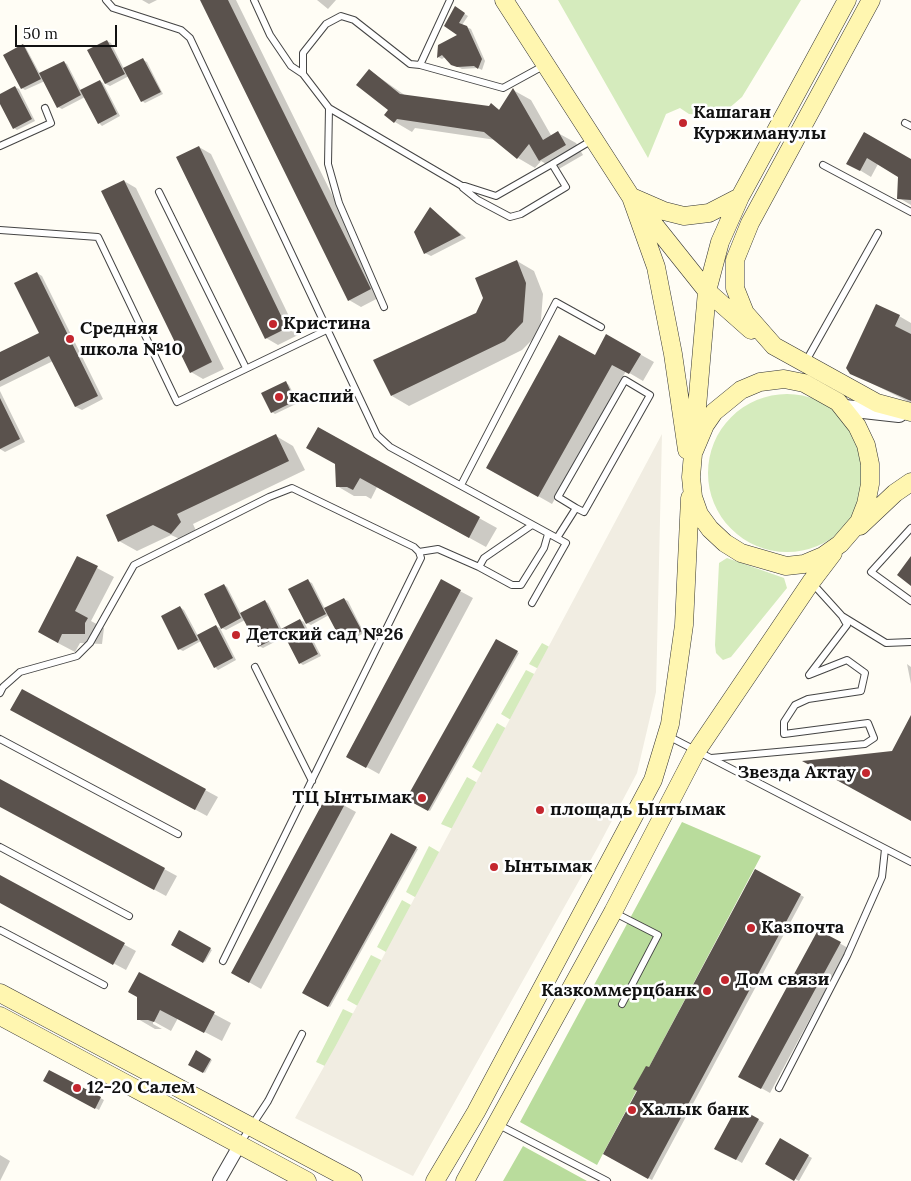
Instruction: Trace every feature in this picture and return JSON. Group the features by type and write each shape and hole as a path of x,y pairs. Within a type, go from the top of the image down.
{"main road":[{"path":"465,1181 613,912 704,755 811,582 858,522 866,504 870,484 866,445 857,426 842,405 774,346 739,322 707,291 632,197 504,0"},
{"path":"435,1181 476,1112 653,780 667,735 684,625 691,475 707,291 720,242 740,197 847,0"},
{"path":"871,0 750,224 735,260 735,288 746,313 774,346 877,403 911,414"},
{"path":"632,197 664,211 684,216 710,213 740,197"},
{"path":"632,197 656,266 673,354 693,498 699,514 710,530 725,543 741,553 786,566 804,564 823,556 843,541 895,493 911,482"},
{"path":"694,451 705,425 714,412 741,390 760,382 784,379 804,383 842,405"},
{"path":"0,993 353,1181"},
{"path":"0,1016 307,1181"},
{"path":"476,1112 496,1123"}],"street":[{"path":"842,405 911,414"},
{"path":"219,1181 239,1146"}],"lane":[{"path":"106,0 108,4 119,10 181,30 190,38 377,435 390,448 566,543 532,603"},
{"path":"254,0 270,35 291,66 303,74 329,108 462,186 478,200 510,217 520,214 566,187 552,164"},
{"path":"420,66 450,0"},
{"path":"303,74 303,53 326,24 342,16 354,20 410,64 503,88 546,64"},
{"path":"0,146 51,122 45,108"},
{"path":"329,108 328,164 334,188 384,307"},
{"path":"462,186 496,196 595,139"},
{"path":"823,165 911,212"},
{"path":"159,192 246,368"},
{"path":"0,230 98,237 177,402 337,325"},
{"path":"805,362 878,233"},
{"path":"461,485 556,302 601,327"},
{"path":"625,380 650,395 584,512 576,508 558,497 625,380"},
{"path":"0,693 3,687 20,672 77,656 90,643 134,565 268,497 292,488 414,547 419,552 422,558 223,961"},
{"path":"557,538 576,508"},
{"path":"479,567 484,558 532,525"},
{"path":"911,528 871,572 911,601"},
{"path":"419,552 438,549 479,567 512,585 521,585 544,548 548,534"},
{"path":"704,755 865,744 874,738 868,723 784,734 784,722 795,705 808,699 860,691 864,673 847,660 809,675 847,626 842,616 811,582"},
{"path":"842,616 886,643 911,642"},
{"path":"255,667 312,780"},
{"path":"667,735 911,862"},
{"path":"0,739 178,834"},
{"path":"0,847 129,916"},
{"path":"779,1088 847,956 882,877 885,849"},
{"path":"613,912 658,935 622,1004"},
{"path":"0,930 104,985"},
{"path":"239,1146 250,1126 268,1101 302,1034"},
{"path":"496,1123 607,1181"}],"green space":[{"path":"558,0 801,0 742,97 720,116 689,114 680,108 666,114 648,158"},
{"path":"787,394 817,400 843,417 860,443 866,473 860,503 843,529 817,546 787,552 757,546 731,529 714,503 708,473 714,443 731,417 757,400"},
{"path":"727,558 784,578 787,588 731,657 723,660 716,653 715,645 719,563"},
{"path":"542,643 574,660 560,680 529,664"},
{"path":"526,670 567,690 539,737 501,714"},
{"path":"497,723 534,745 508,789 472,767"},
{"path":"467,777 503,797 453,829 441,824"},
{"path":"682,822 761,856 597,1165 520,1122"},
{"path":"429,846 446,856 422,901 406,892"},
{"path":"402,900 420,910 395,957 377,947"},
{"path":"371,955 389,964 365,1010 347,1000"},
{"path":"343,1009 360,1017 334,1070 316,1062"},
{"path":"523,1146 587,1181 503,1181"}],"shaded area":[{"name":"площадь Ынтымак","path":"662,434 656,692 637,773 598,847 413,1176 295,1118 335,1047"}],"building":[{"path":"200,0 228,0 371,289 348,301"},
{"path":"455,6 465,13 459,23 467,26 482,59 478,69 474,66 457,67 451,65 442,55 437,58 438,45 457,35 444,26"},
{"path":"107,40 125,74 105,84 87,50"},
{"path":"23,44 41,79 21,89 3,55"},
{"path":"143,58 161,92 141,102 123,68"},
{"path":"64,61 81,95 57,108 39,73"},
{"path":"369,69 400,94 489,106 491,103 499,110 513,88 543,140 558,131 566,145 539,161 529,144 517,159 484,132 397,119 394,123 384,115 388,110 356,85"},
{"path":"100,80 117,114 98,124 80,90"},
{"path":"15,86 32,119 13,129 0,104 0,94"},
{"path":"864,132 911,159 911,200 897,199 898,177 867,158 860,171 846,164"},
{"path":"199,146 287,328 265,339 176,157"},
{"path":"124,180 212,362 190,373 101,191"},
{"path":"430,207 461,235 424,254 414,232"},
{"path":"517,260 526,283 523,322 505,341 391,396 373,360 476,313 483,298 475,278"},
{"path":"37,272 98,396 75,407 49,356 0,381 0,352 39,333 14,283"},
{"path":"876,304 900,315 895,326 911,334 911,401 850,374 846,368"},
{"path":"606,334 641,354 629,374 612,365 538,497 486,468 559,335 595,355"},
{"path":"286,381 295,401 271,413 261,393"},
{"path":"0,398 20,439 0,449"},
{"path":"318,427 480,517 469,538 360,478 353,490 347,487 336,487 335,464 306,448"},
{"path":"276,434 289,461 177,514 181,522 171,534 153,525 118,542 106,515"},
{"path":"77,556 98,566 75,611 88,618 85,623 85,634 62,634 58,643 38,632"},
{"path":"911,556 911,586 897,575"},
{"path":"308,579 326,614 306,624 288,589"},
{"path":"441,579 461,590 366,768 346,757"},
{"path":"224,584 241,618 221,629 204,594"},
{"path":"344,598 362,631 342,642 324,608"},
{"path":"265,600 282,635 258,647 240,613"},
{"path":"180,606 198,640 178,650 161,616"},
{"path":"300,619 318,654 299,664 281,629"},
{"path":"216,625 233,658 214,668 197,635"},
{"path":"496,639 518,651 428,811 406,799"},
{"path":"22,689 206,789 195,810 10,710"},
{"name":"Звезда Актау","path":"911,715 911,821 802,761 892,751"},
{"path":"0,779 165,868 154,890 0,807"},
{"path":"327,795 345,804 249,983 231,973"},
{"path":"391,833 417,847 328,1007 302,993"},
{"name":"Дом связи","path":"755,869 801,894 648,1179 603,1154 637,1091 633,1089 646,1066 649,1067"},
{"path":"0,875 125,943 113,965 0,903"},
{"path":"179,930 211,948 203,963 171,945"},
{"path":"818,930 841,942 761,1089 738,1077"},
{"path":"139,972 215,1012 204,1033 160,1010 154,1022 137,1020 137,997 128,992"},
{"path":"196,1050 211,1059 203,1073 188,1065"},
{"path":"49,1070 101,1097 95,1109 43,1081"},
{"path":"737,1107 759,1119 736,1160 714,1149"},
{"path":"780,1138 809,1155 794,1181 765,1164"}],"place":[{"name":"Кашаган Куржиманулы","path":"683,123"},
{"name":"Кристина","path":"273,324"},
{"name":"Средняя школа №10","path":"70,339"},
{"name":"каспий","path":"279,397"},
{"name":"Детский сад №26","path":"236,635"},
{"name":"Звезда Актау","path":"866,773"},
{"name":"ТЦ Ынтымак","path":"422,798"},
{"name":"площадь Ынтымак","path":"540,810"},
{"name":"Ынтымак","path":"494,867"},
{"name":"Казпочта","path":"751,928"},
{"name":"Дом связи","path":"725,980"},
{"name":"Казкоммерцбанк","path":"707,991"},
{"name":"12-20 Салем","path":"77,1088"},
{"name":"Халык банк","path":"632,1110"}]}
